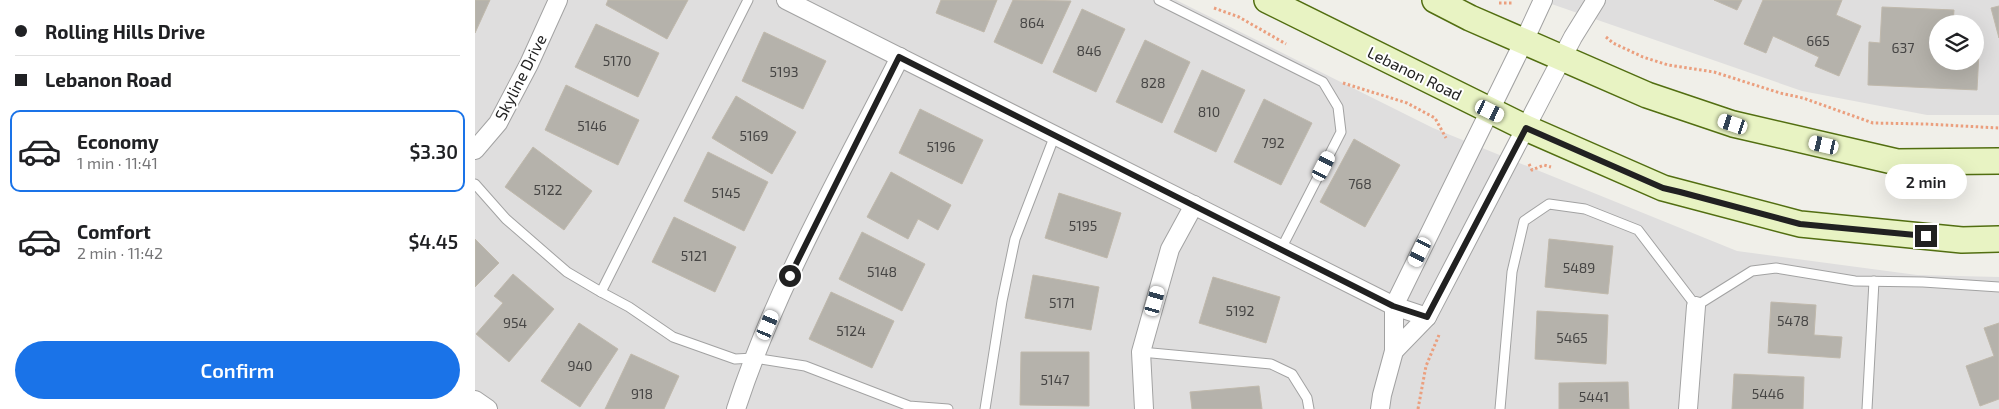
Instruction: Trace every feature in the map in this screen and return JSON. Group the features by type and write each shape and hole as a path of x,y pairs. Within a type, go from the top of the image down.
{"main road":[{"name":"Lebanon Road","path":"1267,0 1490,111 1663,188 1800,224 1962,240 1999,239"},
{"path":"1435,0 1647,95 1733,124 1897,162 1999,161"}],"street":[{"name":"Skyline Drive","path":"475,150 498,123 529,64 558,0"},
{"path":"786,0 1393,306 1427,317"},
{"path":"1380,409 1381,395 1394,351 1393,306 1543,0"},
{"path":"1394,351 1427,317 1563,58 1596,0"},
{"path":"736,409 754,358 790,276 899,57"},
{"path":"1144,409 1141,352 1170,249 1194,205"},
{"path":"1688,409 1696,306"},
{"path":"475,400 488,409"}],"lane":[{"path":"601,292 748,0"},
{"path":"1159,0 1323,82 1338,107 1341,132 1281,249"},
{"path":"985,409 1002,301 1015,239 1055,135"},
{"path":"475,184 506,219 567,272 629,307 673,337 735,359 754,358 805,366 909,406 948,409"},
{"path":"1500,409 1512,272 1524,221 1549,204 1585,209 1638,230 1696,306 1752,271 1776,268 1855,281 1999,287"},
{"path":"1867,409 1875,281"},
{"path":"1141,352 1271,364 1293,374 1307,398 1309,409"}],"path":[{"path":"1491,0 1500,3 1512,3"},
{"path":"1606,37 1613,43 1668,65 1714,72 1779,93 1803,98 1873,123 1999,128"}],"shaded area":[{"path":"475,0 1176,0 1433,128 1737,251 1917,275 1999,277 1999,409 475,409"},
{"path":"1540,0 1999,0 1999,115 1927,115 1802,91"}],"building":[{"path":"475,0 490,0 475,33"},
{"path":"608,0 688,0 667,39 606,5"},
{"path":"941,0 997,0 984,32 936,13"},
{"path":"1013,0 1071,1 1042,64 994,42"},
{"path":"1714,0 1742,0 1737,10"},
{"path":"1763,0 1842,0 1836,15 1861,26 1839,76 1815,66 1819,57 1773,36 1766,53 1744,44"},
{"path":"1999,6 1999,38 1991,8"},
{"path":"1882,7 1954,10 1954,15 1929,15 1929,70 1978,70 1977,90 1868,85 1869,42 1880,43"},
{"path":"1082,9 1125,29 1096,92 1053,72"},
{"path":"596,24 659,53 638,97 575,67"},
{"path":"764,32 826,61 803,109 742,81"},
{"path":"1145,40 1190,62 1162,123 1116,102"},
{"path":"1202,70 1245,90 1216,152 1174,132"},
{"path":"566,85 639,120 618,165 545,130"},
{"path":"736,96 796,132 772,174 712,138"},
{"path":"1264,99 1312,123 1281,185 1234,162"},
{"path":"920,109 983,140 962,184 899,153"},
{"path":"1354,139 1400,165 1365,227 1320,202"},
{"path":"533,147 592,191 564,230 505,187"},
{"path":"708,152 768,182 744,231 684,201"},
{"path":"891,172 951,205 938,230 918,219 908,239 867,217"},
{"path":"1059,193 1121,213 1107,258 1045,238"},
{"path":"674,217 736,247 715,292 652,262"},
{"path":"862,232 925,264 902,311 839,279"},
{"path":"475,239 499,263 475,287"},
{"path":"1549,239 1613,246 1608,294 1545,287"},
{"path":"513,274 554,309 509,362 476,334 503,303 494,296"},
{"path":"1033,275 1099,287 1091,330 1025,318"},
{"path":"1213,277 1280,297 1266,343 1199,323"},
{"path":"831,292 894,321 872,368 809,339"},
{"path":"1771,302 1816,305 1814,335 1842,337 1840,358 1768,353"},
{"path":"1537,311 1608,315 1606,364 1535,359"},
{"path":"579,323 618,349 580,407 541,381"},
{"path":"1999,323 1999,399 1980,406 1966,366 1994,356 1984,328"},
{"path":"1021,352 1089,352 1089,406 1020,405"},
{"path":"631,354 679,376 664,409 605,409"},
{"path":"1734,374 1804,377 1803,409 1732,409"},
{"path":"1628,382 1629,409 1559,409 1559,383"},
{"path":"1259,386 1262,409 1192,409 1190,392"}],"route":[{"path":"790,276 899,57 1393,306 1427,317 1526,128 1663,188 1800,224 1926,236"}]}
